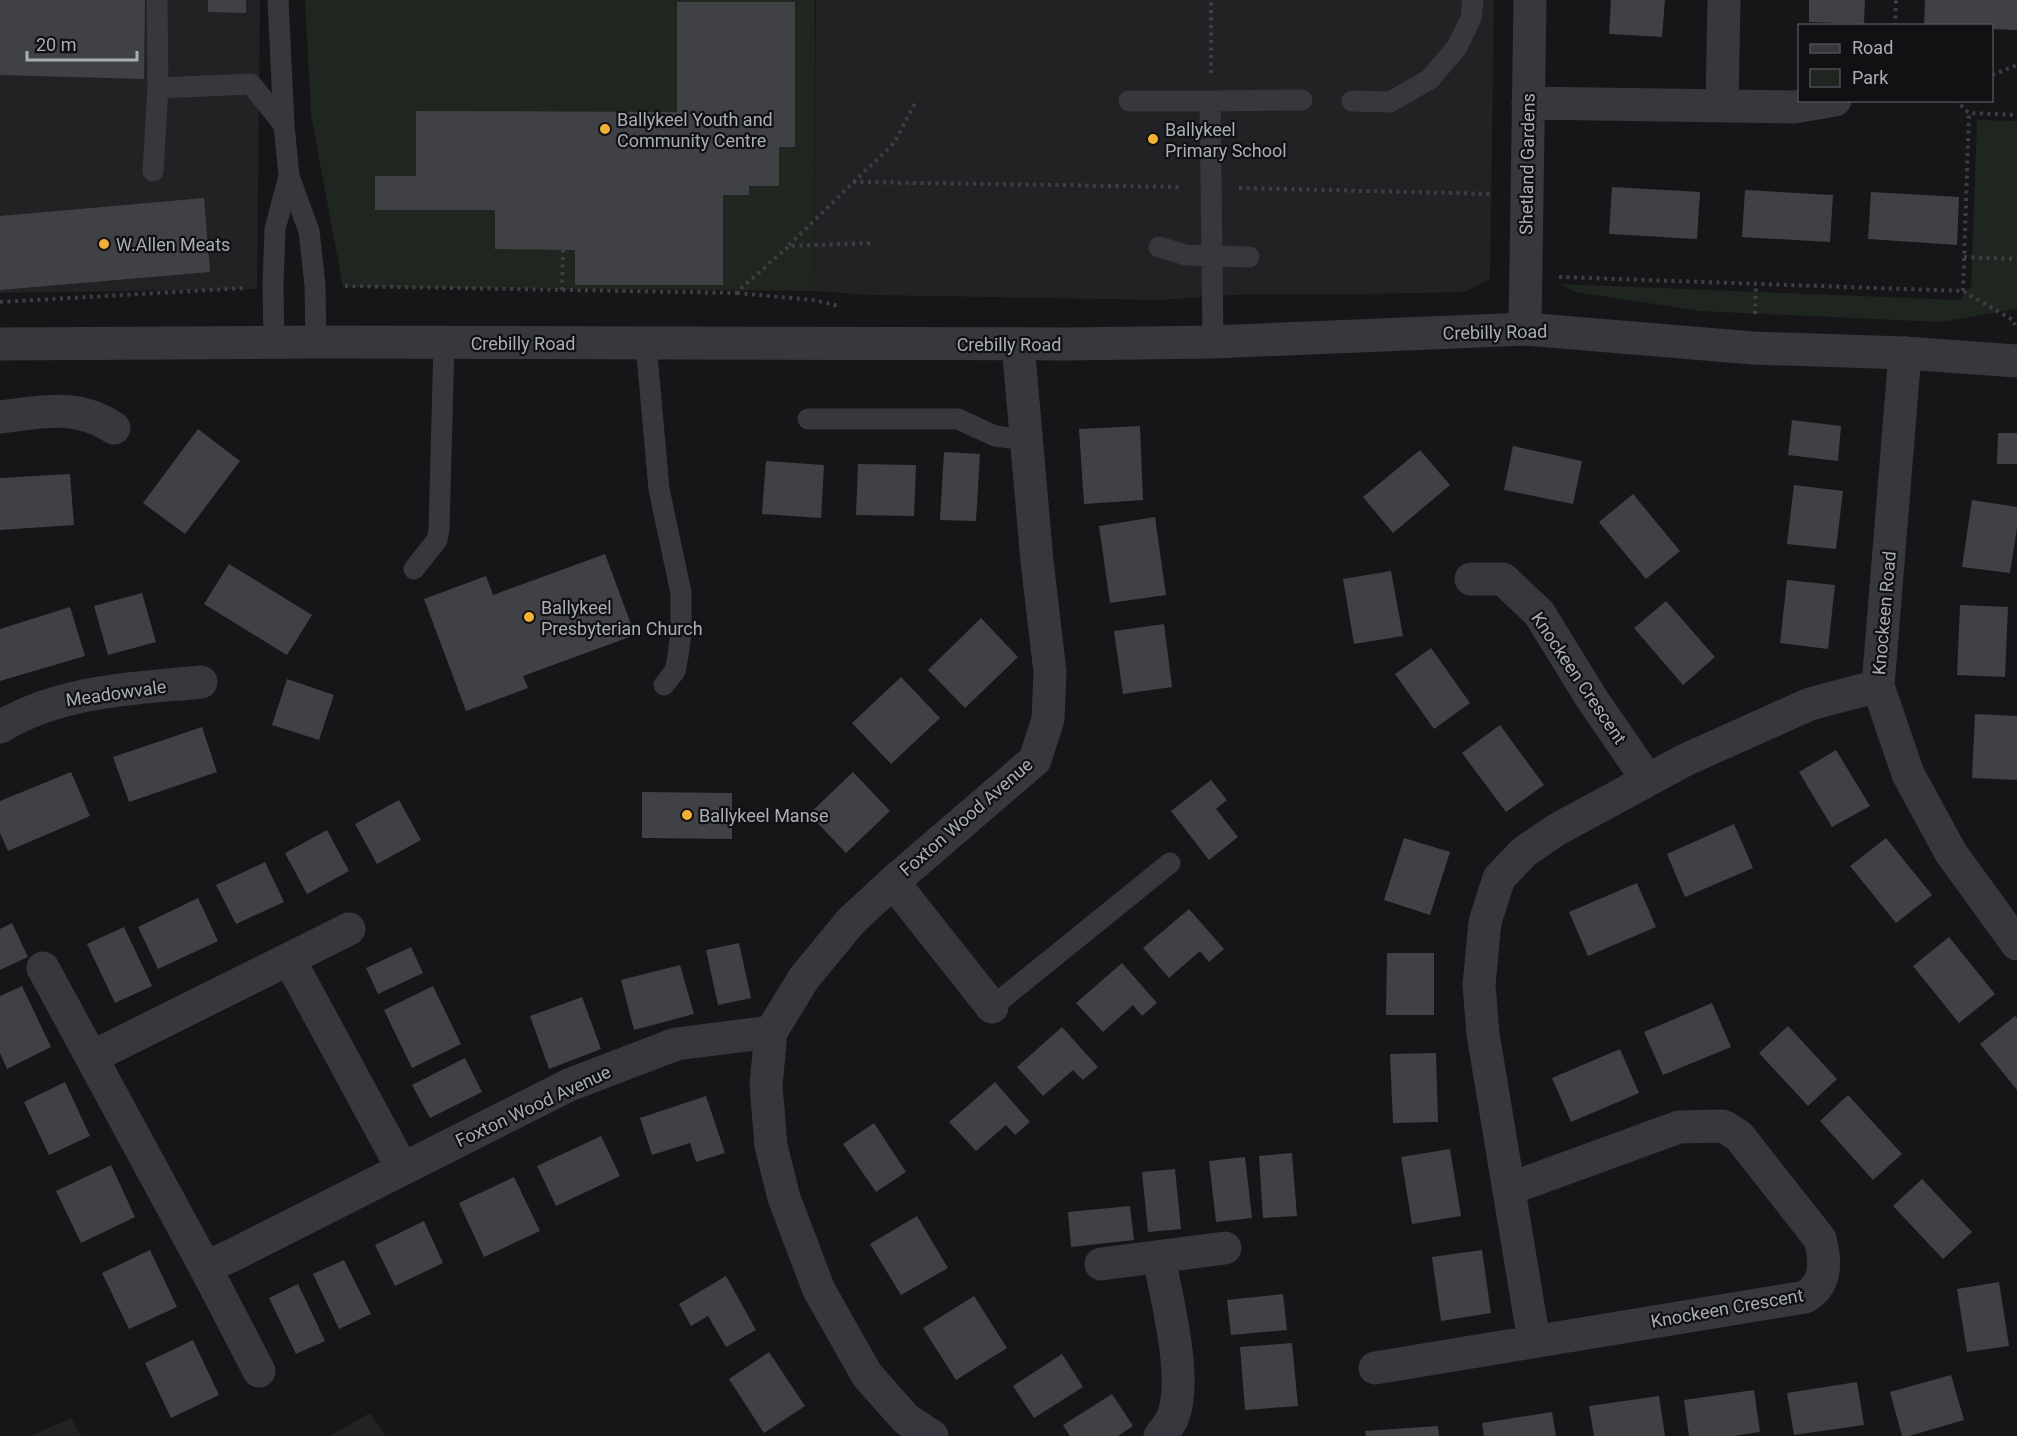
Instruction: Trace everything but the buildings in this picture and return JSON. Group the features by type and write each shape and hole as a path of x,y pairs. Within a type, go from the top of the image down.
{"street":[{"name":"Shetland Gardens","path":"1525,328 1530,0"},
{"path":"1722,105 1724,0"},
{"path":"1528,103 1794,107 1823,102"},
{"name":"Crebilly Road","path":"0,344 1213,342 1525,328 1753,348 1905,353 2017,361"},
{"name":"Foxton Wood Avenue","path":"932,1436 906,1419 867,1375 819,1290 784,1198 771,1146 766,1084 771,1032 804,978 851,921 1035,760 1048,719 1050,672 1018,344"},
{"name":"Knockeen Road","path":"1905,353 1878,686 1908,774 1951,853 2017,944"},
{"path":"0,417 67,411 92,416 114,428"},
{"name":"Knockeen Crescent","path":"1471,579 1503,579 1539,613 1592,699 1647,779"},
{"name":"Meadowvale","path":"0,726 20,715 61,700 117,690 201,682"},
{"path":"1534,1341 1483,1034 1479,985 1482,938 1493,891 1499,878 1524,852 1556,830 1647,779 1810,704 1878,686"},
{"path":"893,882 992,1006"},
{"path":"92,1057 349,929"},
{"path":"289,958 402,1168"},
{"path":"44,968 205,1266 258,1371"},
{"name":"Foxton Wood Avenue","path":"205,1266 241,1251 569,1084 676,1044 771,1032"},
{"name":"Knockeen Crescent","path":"1375,1368 1805,1297 1814,1292 1822,1276 1825,1258 1820,1239 1739,1136 1723,1126 1679,1127 1509,1190"},
{"path":"1101,1264 1225,1248"},
{"path":"1159,1257 1179,1368 1172,1420 1160,1436"}],"lane":[{"path":"153,171 158,88 157,0"},
{"path":"278,0 284,125 289,176 309,231 315,285 316,342"},
{"path":"1352,101 1390,102 1430,79 1457,47 1472,18 1473,0"},
{"path":"158,88 251,84 284,125"},
{"path":"1129,101 1302,100"},
{"path":"1210,101 1213,342"},
{"path":"274,342 275,229 289,176"},
{"path":"1159,247 1186,255 1249,257"},
{"path":"414,569 436,540 440,530 444,343"},
{"path":"646,344 659,489 681,593 681,631 678,656 675,671 664,685"},
{"path":"808,419 958,419 995,436 1027,440"},
{"path":"992,1006 1170,863"}],"path":[{"path":"1210,101 1211,0"},
{"path":"1895,24 1896,0"},
{"path":"1993,75 2017,65"},
{"path":"1957,102 1970,113 2017,115"},
{"path":"315,285 736,293 789,246 894,143 915,103"},
{"path":"1963,291 1970,113"},
{"path":"789,246 872,243"},
{"path":"562,290 563,250"},
{"path":"1964,257 2017,259"},
{"path":"1526,276 1963,291 2013,320 2017,331"},
{"path":"0,302 273,286"}],"shaded area":[{"path":"0,0 260,0 257,289 0,293"},
{"name":"Ballykeel Primary School","path":"816,0 1494,0 1490,279 1465,292 1251,294 1159,300 871,295 814,291"},
{"path":"370,1413 386,1436 329,1436"},
{"path":"71,1418 81,1436 31,1436"}],"green space":[{"path":"305,0 815,0 814,291 343,287 311,115"},
{"path":"1977,120 2017,121 2017,309 1940,322 1700,311 1575,292 1560,284 1960,300 1971,286"}],"place":[{"name":"Ballykeel Youth and Community Centre","path":"605,129"},
{"name":"Ballykeel Primary School","path":"1153,139"},
{"name":"W.Allen Meats","path":"104,244"},
{"name":"Ballykeel Presbyterian Church","path":"529,617"},
{"name":"Ballykeel Manse","path":"687,815"}]}
